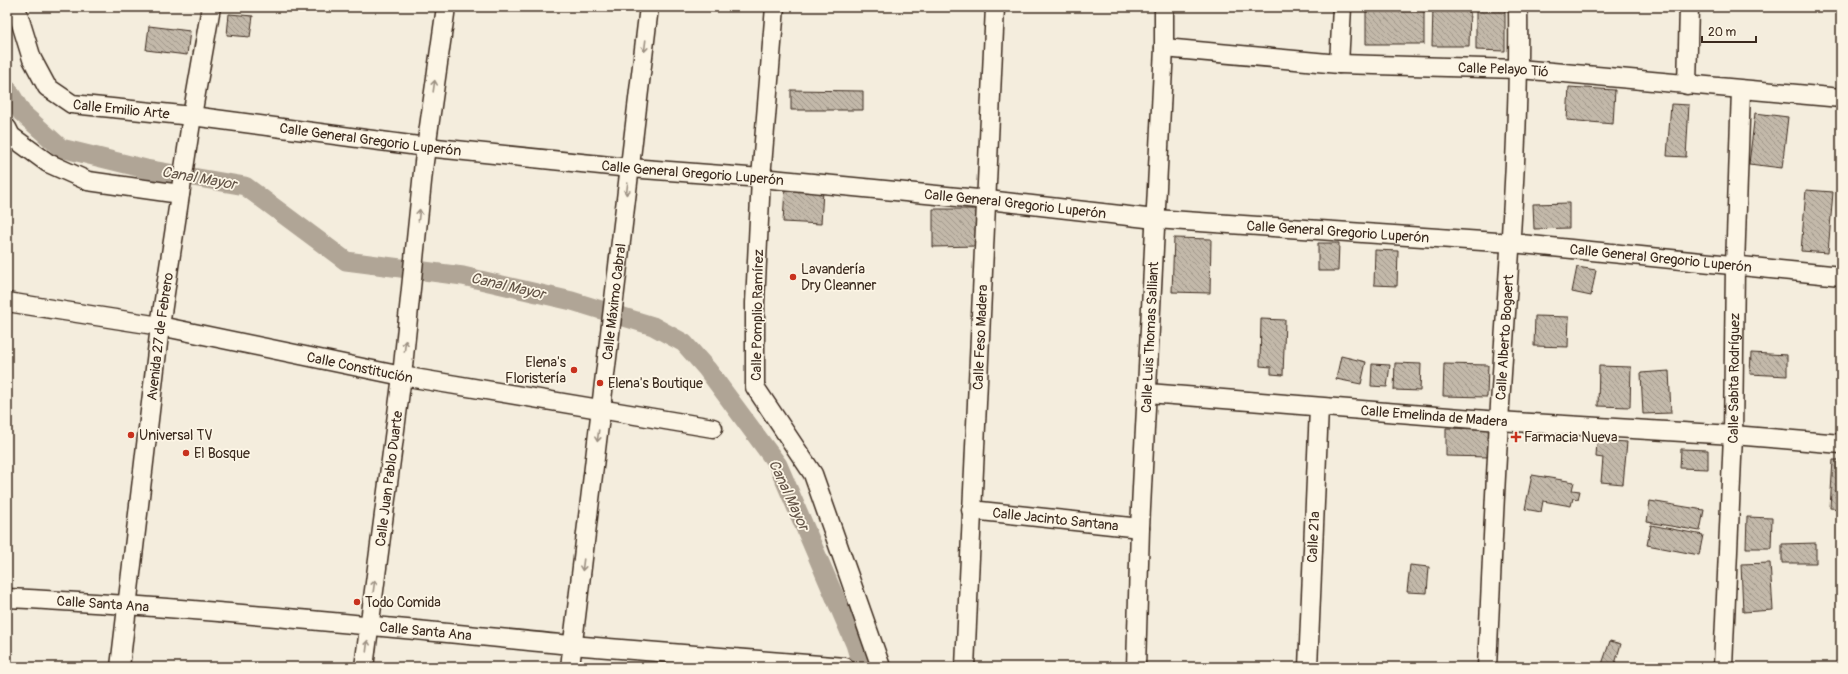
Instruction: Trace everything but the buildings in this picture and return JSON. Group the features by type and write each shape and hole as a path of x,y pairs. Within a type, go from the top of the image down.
{"street":[{"name":"Calle Emilio Arte","path":"16,7 32,59 47,87 72,104 192,116"},
{"name":"Avenida 27 de Febrero","path":"120,667 160,326 180,191 211,7"},
{"path":"426,147 446,7"},
{"name":"Calle Máximo Cabral","path":"570,667 650,7"},
{"name":"Calle Pomplio Ramírez","path":"774,7 761,178 755,303 755,387 813,474 882,667"},
{"name":"Calle Feso Madera","path":"965,667 971,510 988,200 995,7"},
{"name":"Calle Luis Thomas Salliant","path":"1136,667 1140,528 1148,393 1164,48 1164,7"},
{"path":"1339,64 1342,7"},
{"name":"Calle Alberto Bogaert","path":"1487,667 1499,421 1512,243 1519,69 1518,7"},
{"path":"1687,85 1689,7"},
{"name":"Calle Pelayo Tió","path":"1164,48 1339,64 1519,69 1841,98"},
{"name":"Calle Sabita Rodríguez","path":"1723,667 1733,435 1735,266 1742,90"},
{"name":"Calle General Gregorio Luperón","path":"192,116 426,147 630,168 761,178 988,200 1155,219 1512,243 1841,276"},
{"path":"7,128 11,136 48,163 88,181 180,191"},
{"name":"Calle Juan Pablo Duarte","path":"364,667 402,376 426,147"},
{"name":"Calle Constitución","path":"7,302 160,326 402,376 713,428"},
{"name":"Calle Emelinda de Madera","path":"1148,393 1319,408 1499,421 1733,435 1841,444"},
{"name":"Calle 21ª","path":"1308,667 1319,408"},
{"name":"Calle Jacinto Santana","path":"971,510 1140,528"},
{"name":"Calle Santa Ana","path":"7,598 128,604 369,624 573,645 845,667"}],"waterway":[{"name":"Canal Mayor","path":"7,88 22,113 61,148 146,169 245,186 346,261 463,276 572,301 653,326 684,343 707,369 778,465 855,644 862,667"}],"place":[{"name":"Lavandería Dry Cleanner","path":"793,277"},
{"name":"Elena's Floristería","path":"574,370"},
{"name":"Elena's Boutique","path":"600,383"},
{"name":"Universal TV","path":"131,435"},
{"name":"Farmacia Nueva","path":"1516,437"},
{"name":"El Bosque","path":"186,453"},
{"name":"Todo Comida","path":"357,602"}]}
